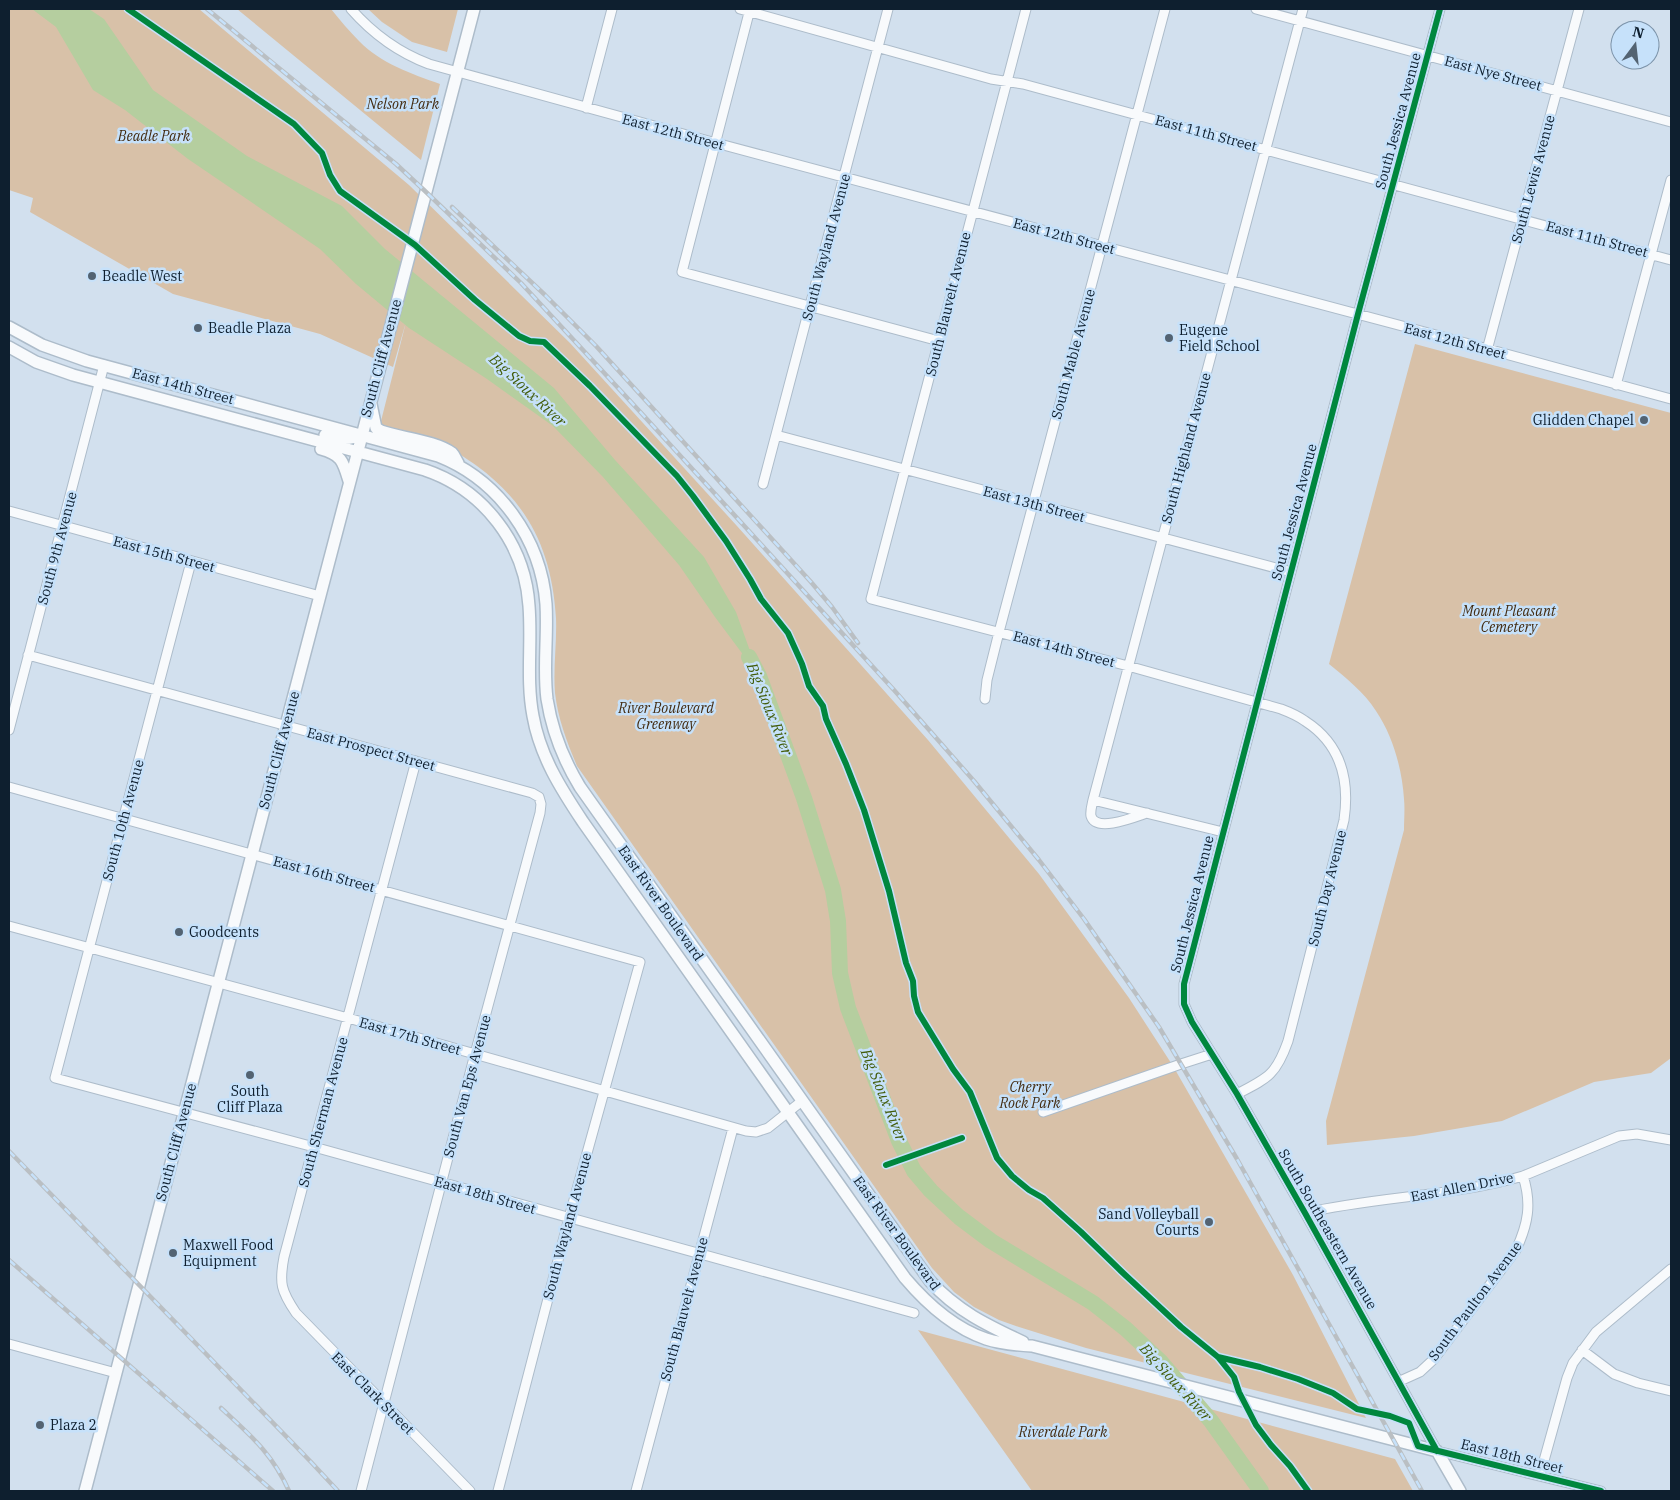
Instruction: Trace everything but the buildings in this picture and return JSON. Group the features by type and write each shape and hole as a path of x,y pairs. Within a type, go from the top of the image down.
{"main road":[{"name":"South Cliff Avenue","path":"85,1491 474,9"},
{"name":"East 14th Street","path":"9,327 31,340 104,365 362,435"},
{"name":"East 14th Street","path":"9,347 53,369 357,451"},
{"path":"370,402 376,428 446,450 453,454 459,465"},
{"path":"245,421 267,419 338,438 352,439 362,435"},
{"path":"245,421 262,433 337,454 344,462 350,482"},
{"name":"East River Boulevard","path":"362,435 425,452 459,465 481,480 509,508 519,522 534,552 544,587 547,696 555,736 569,769 596,813 938,1291 971,1316 1032,1346"},
{"path":"357,451 366,446 380,446 435,462 469,478 481,480"},
{"name":"East River Boulevard","path":"357,451 425,470 450,481 472,495 505,531 519,558 528,590 530,698 539,740 554,776 583,822 905,1278 925,1301 948,1319 975,1335 1006,1344 1032,1346"},
{"name":"East 18th Street","path":"1032,1346 1437,1450"},
{"name":"South Southeastern Avenue","path":"1437,1450 1460,1491"}],"street":[{"name":"East 12th Street","path":"351,9 375,34 400,52 429,64 716,144 1671,399"},
{"path":"586,108 612,9"},
{"name":"East 11th Street","path":"740,9 750,10 991,79 1023,84 1136,114 1671,260"},
{"name":"South Wayland Avenue","path":"763,484 888,9"},
{"name":"South Blauvelt Avenue","path":"871,599 1026,9"},
{"name":"South Mable Avenue","path":"985,699 987,680 999,632 1165,9"},
{"name":"East Nye Street","path":"1256,9 1671,122"},
{"name":"South Highland Avenue","path":"1093,800 1303,9"},
{"name":"South Jessica Avenue","path":"1192,1022 1184,1004 1184,984 1358,314 1440,9"},
{"name":"South Lewis Avenue","path":"1487,350 1579,9"},
{"path":"750,10 682,272 939,341"},
{"path":"1616,384 1671,180"},
{"name":"South 9th Avenue","path":"9,730 104,365"},
{"name":"East 13th Street","path":"776,435 1291,572"},
{"name":"East 15th Street","path":"9,511 320,596"},
{"name":"South 10th Avenue","path":"56,1078 191,562"},
{"name":"East 14th Street","path":"871,599 1128,666 1257,702"},
{"name":"East Prospect Street","path":"28,656 416,760 532,793 539,797"},
{"name":"South Day Avenue","path":"1237,1094 1266,1080 1276,1069 1282,1058 1288,1041 1346,804 1346,785 1340,762 1329,742 1320,732 1304,720 1281,708 1257,702"},
{"name":"South Sherman Avenue","path":"282,1289 281,1274 284,1257 416,760"},
{"name":"East 16th Street","path":"9,787 640,962"},
{"name":"South Van Eps Avenue","path":"361,1491 540,813 541,804 539,797"},
{"path":"1147,813 1110,824 1095,822 1091,817 1093,800 1147,813 1223,832"},
{"name":"East 17th Street","path":"9,926 348,1018 746,1131 762,1131 802,1101"},
{"name":"South Wayland Avenue","path":"498,1491 568,1218 640,962"},
{"name":"South Southeastern Avenue","path":"1192,1022 1237,1094 1400,1381 1437,1450"},
{"path":"1043,1112 1212,1054"},
{"name":"East 18th Street","path":"56,1078 314,1147 914,1314"},
{"name":"South Blauvelt Avenue","path":"636,1491 733,1128"},
{"name":"East Allen Drive","path":"1305,1213 1333,1206 1420,1196 1507,1180 1523,1176 1619,1136 1636,1134 1671,1140"},
{"name":"South Paulton Avenue","path":"1400,1381 1420,1372 1434,1359 1516,1250 1525,1231 1528,1210 1527,1190 1523,1176"},
{"path":"1540,1475 1567,1378 1573,1364 1596,1332 1671,1269"},
{"name":"East Clark Street","path":"282,1289 296,1313 310,1329 470,1491"},
{"path":"9,1344 116,1373"},
{"path":"1582,1350 1614,1374 1671,1392"},
{"name":"East 18th Street","path":"1437,1450 1601,1491"}],"green space":[{"path":"9,9 199,9 409,185 570,343 928,740 1039,874 1129,998 1173,1066 1293,1275 1366,1418 1086,1348 999,1320 974,1307 954,1292 932,1268 577,766 566,739 556,703 554,674 556,618 554,594 543,552 535,532 524,514 495,481 457,453 430,440 380,425 406,322 393,367 320,334 173,294 30,212 33,198 9,190","holes":["770,705 804,798 826,868"]},
{"name":"Nelson Park","path":"237,9 331,9 359,41 377,56 397,67 440,84 421,160"},
{"path":"368,9 458,9 447,52 412,42 382,22"},
{"name":"Mount Pleasant Cemetery","path":"1415,344 1671,413 1671,1058 1651,1073 1594,1082 1502,1121 1414,1136 1327,1145 1326,1121 1404,830 1403,788 1392,742 1371,704 1360,691 1329,664"},
{"name":"Riverdale Park","path":"918,1330 1395,1459 1413,1491 1032,1491"}],"water":[{"path":"32,9 89,9 104,19 153,90 247,156 342,206 385,249 554,388 615,460 704,557 736,612 759,676 679,565 603,477 553,426 487,379 409,328 356,284 320,249 188,159 125,110 93,90 56,27"}],"waterway":[{"name":"Big Sioux River","path":"749,657 759,676 804,798 833,890 838,921 840,973 848,1008 899,1141 914,1171 931,1191 959,1217 991,1241 1093,1303 1126,1329 1160,1361 1211,1421 1261,1491"}],"railway":[{"path":"207,9 396,164 521,283 894,690 974,781 1039,860 1084,919 1159,1027 1237,1159 1422,1491"},
{"path":"452,207 596,346 811,582 858,643"},
{"path":"9,1151 338,1491"},
{"path":"9,1260 273,1491"},
{"path":"221,1408 268,1455 289,1491"}],"cycle path":[{"path":"128,9 294,124 322,153 330,175 340,191 415,245 475,300 519,336 530,341 544,342 590,386 677,476 693,496 726,541 761,599 788,633 802,664 809,686 823,706 826,719 864,810 889,891 906,963 913,981 918,1012 953,1069 970,1092 997,1158 1012,1176 1029,1190 1043,1198 1181,1327 1218,1357 1234,1377 1239,1392 1256,1425 1308,1491"},
{"path":"1437,1451 1305,1213 1237,1094 1192,1022 1184,1004 1184,984 1358,314 1440,9"},
{"path":"886,1165 962,1138"},
{"path":"1218,1357 1298,1379 1333,1393 1357,1409 1390,1416 1409,1423 1418,1446 1601,1491"}],"place":[{"name":"Beadle West","path":"92,276"},
{"name":"Beadle Plaza","path":"198,328"},
{"name":"Eugene Field School","path":"1169,338"},
{"name":"Glidden Chapel","path":"1644,420"},
{"name":"Goodcents","path":"179,932"},
{"name":"South Cliff Plaza","path":"250,1075"},
{"name":"Sand Volleyball Courts","path":"1209,1222"},
{"name":"Maxwell Food Equipment","path":"173,1253"},
{"name":"Plaza 2","path":"40,1425"}],"park label":[{"name":"Beadle Park","path":"154,136"},
{"name":"River Boulevard Greenway","path":"666,716"},
{"name":"Cherry Rock Park","path":"1030,1096"}]}
